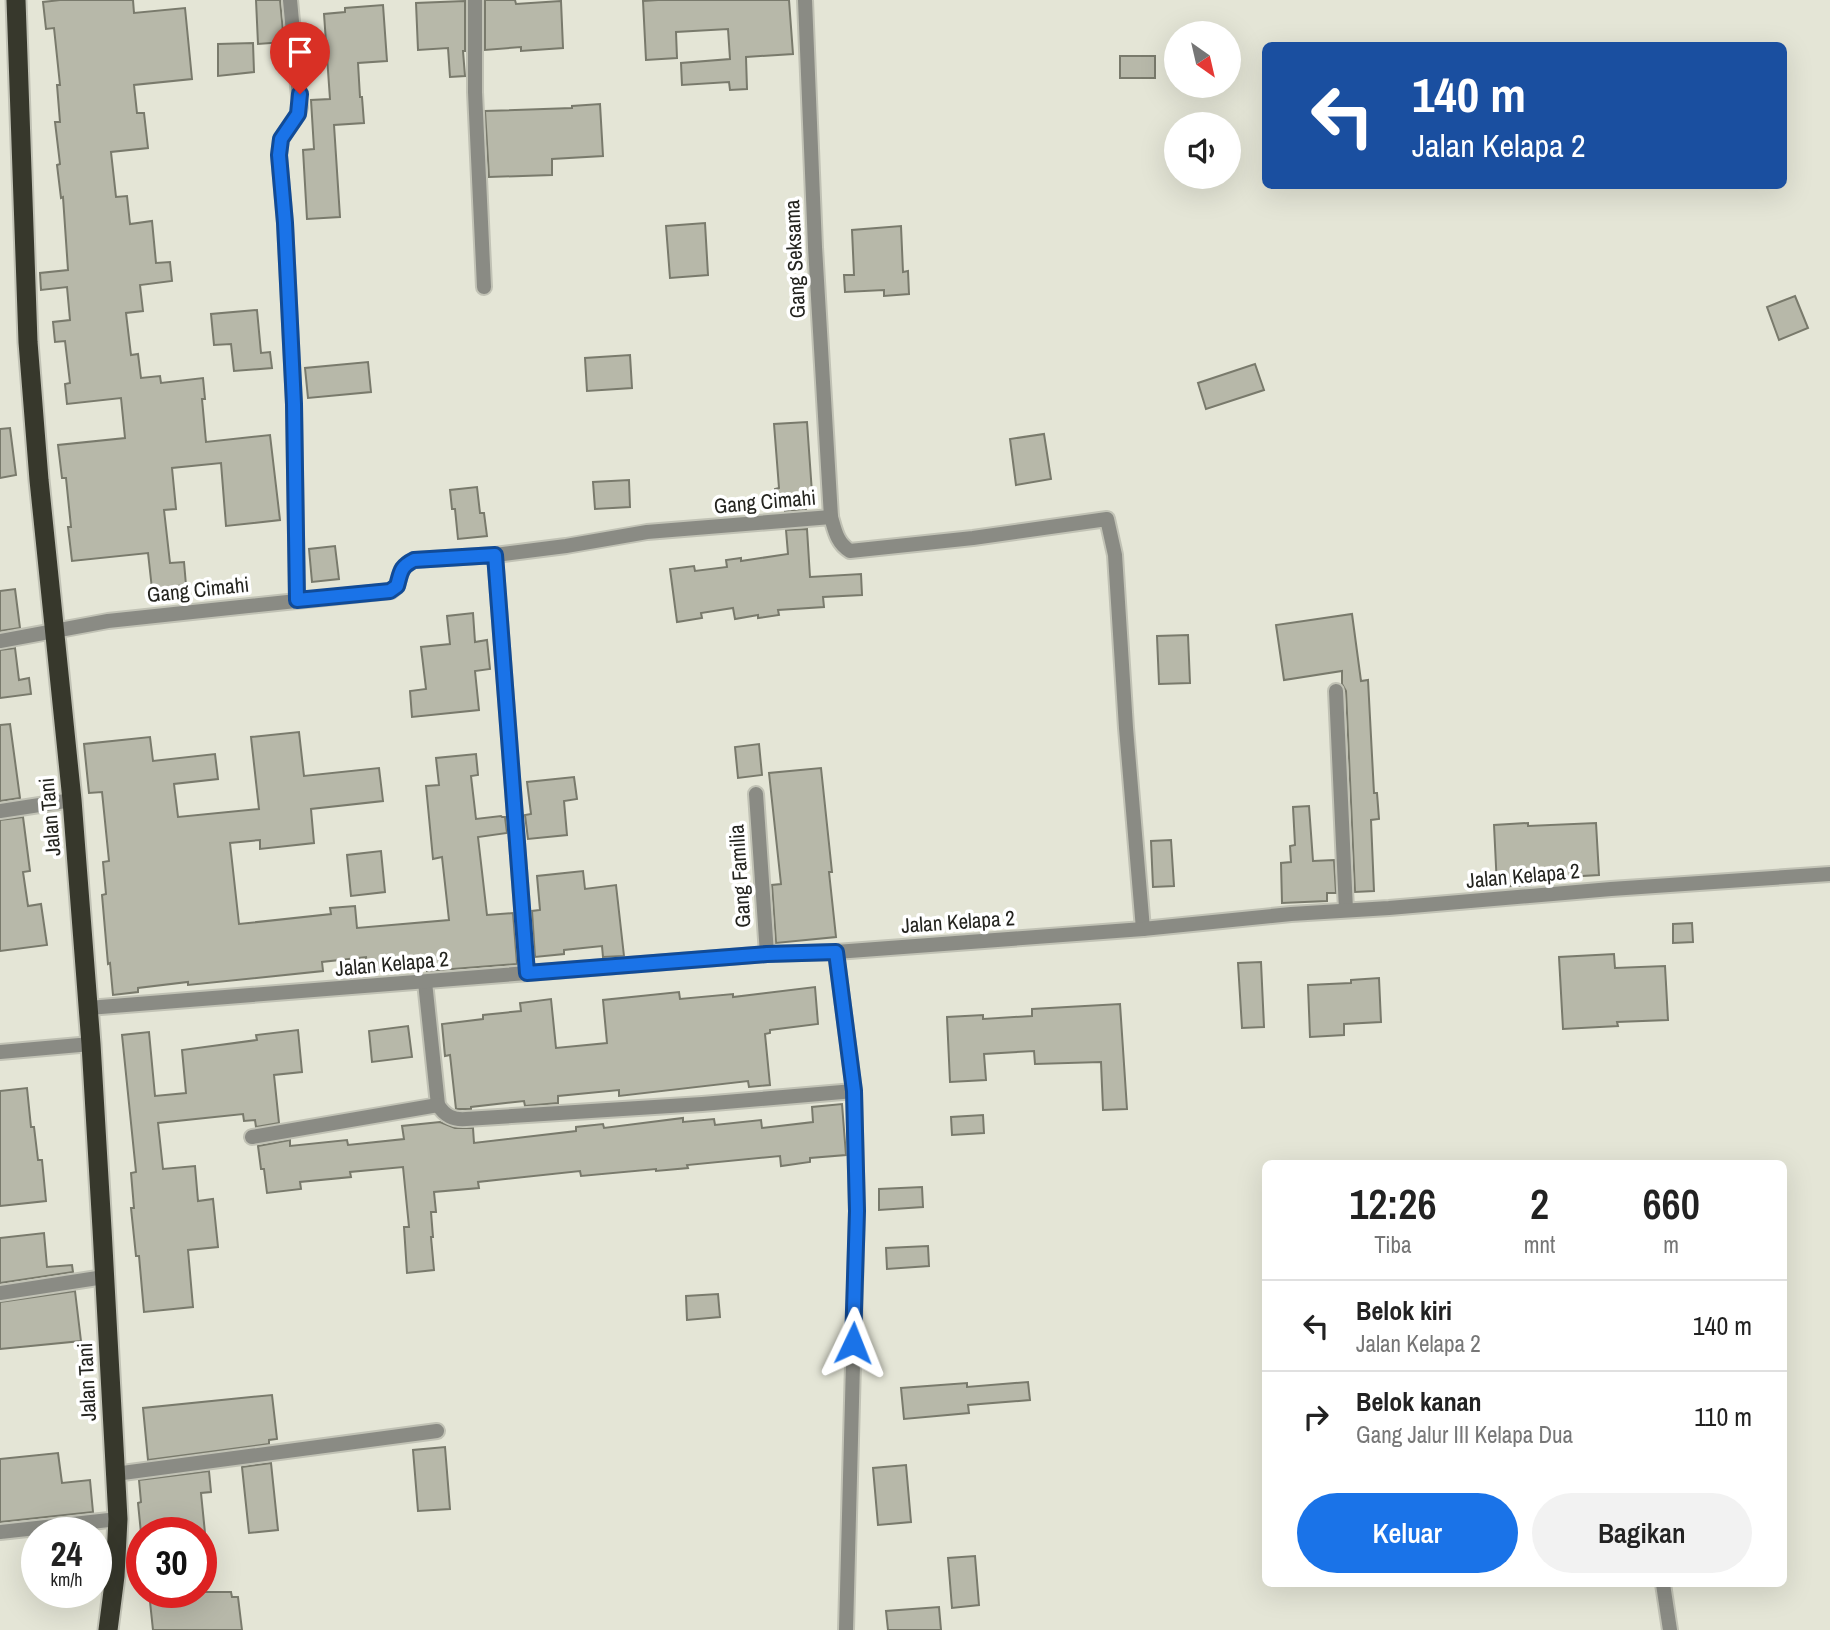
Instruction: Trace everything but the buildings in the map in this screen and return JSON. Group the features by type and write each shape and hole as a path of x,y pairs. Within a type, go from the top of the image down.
{"highway":[{"name":"Jalan Tani","path":"16,0 28,342 72,800 91,1044 118,1519 115,1576 107,1630"}],"street":[{"path":"290,0 300,107 281,139 279,155 294,404 297,600"},
{"path":"475,0 475,92 484,287"},
{"name":"Gang Seksama","path":"805,0 815,247 831,517"},
{"name":"Gang Cimahi","path":"0,641 108,621 390,591 397,586 401,570 414,560 495,555 647,532 831,517 842,545 850,551 972,538 1107,519 1115,555 1143,929"},
{"path":"495,555 527,973"},
{"path":"1336,691 1346,910"},
{"name":"Gang Familia","path":"755,794 767,954"},
{"path":"0,811 72,800"},
{"name":"Jalan Kelapa 2","path":"88,1008 767,954 836,952 1143,929 1346,910 1830,874"},
{"path":"836,952 854,1091 857,1211 846,1630"},
{"path":"425,982 438,1105 446,1115 460,1120 854,1091"},
{"path":"0,1052 91,1044"},
{"path":"251,1136 438,1105"},
{"path":"0,1293 104,1277"},
{"path":"115,1474 437,1431"},
{"path":"0,1532 118,1519"},
{"path":"1663,1587 1670,1630"}],"route":[{"path":"300,94 298,114 281,139 279,155 291,321 297,600 390,591 397,586 401,570 414,560 495,555 527,973 767,954 836,952 854,1091 857,1153 853,1343"}]}
